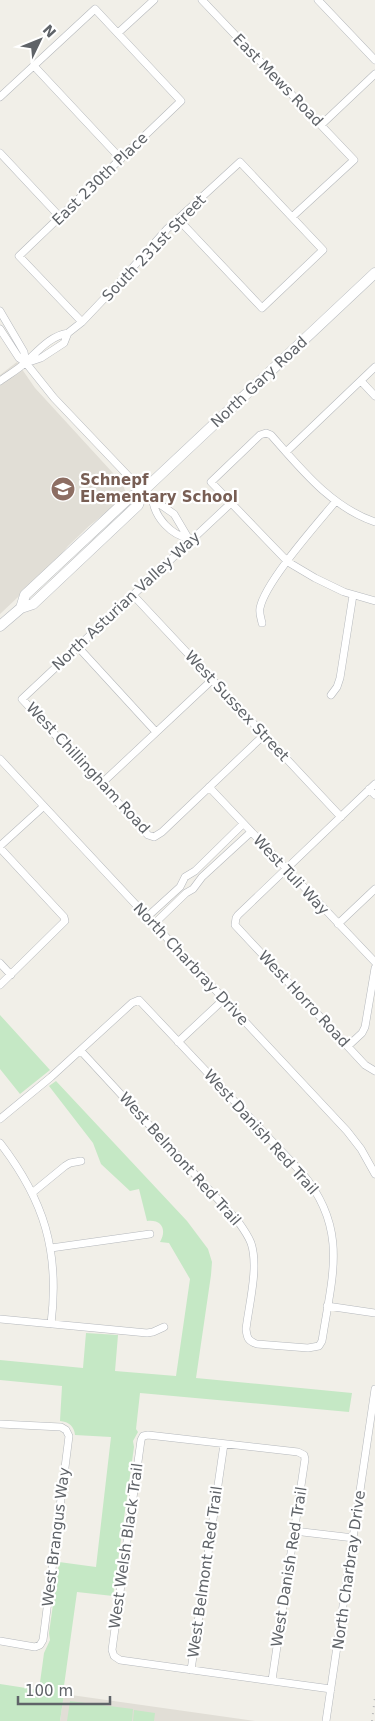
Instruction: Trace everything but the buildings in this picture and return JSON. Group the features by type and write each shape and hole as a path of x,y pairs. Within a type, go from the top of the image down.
{"main road":[{"name":"North Gary Road","path":"0,626 21,608 32,604 138,505 144,491 375,272"}],"street":[{"path":"0,97 95,9 118,33 154,0"},
{"name":"East Mews Road","path":"202,0 354,160 292,217"},
{"path":"318,0 375,60"},
{"name":"East 230th Place","path":"82,322 19,256 181,101 118,33"},
{"path":"34,66 121,159"},
{"path":"321,125 375,74"},
{"path":"0,153 60,217"},
{"name":"South 231st Street","path":"0,381 26,363 36,352 59,335 68,333 82,322 178,219 240,162 292,217"},
{"path":"178,219 262,308 324,250 292,217"},
{"path":"0,311 24,352 26,363"},
{"path":"0,329 14,351 54,398 144,491 153,502 163,524 180,537 189,540"},
{"path":"286,452 375,368"},
{"path":"361,381 375,396"},
{"path":"375,522 353,512 321,489 266,432 260,435 211,482 230,504 288,562 315,578 353,595 375,601"},
{"path":"262,624 260,608 266,592 336,501"},
{"path":"153,502 174,514 184,528 189,540"},
{"name":"North Asturian Valley Way","path":"22,699 134,595 189,540 230,504"},
{"path":"168,527 175,523 177,519"},
{"name":"West Sussex Street","path":"134,595 341,817"},
{"path":"331,695 337,687 340,678 353,595"},
{"path":"78,647 156,732"},
{"path":"101,784 212,680"},
{"name":"West Chillingham Road","path":"22,699 148,835 154,837 162,832 209,788"},
{"path":"209,788 264,735"},
{"name":"North Charbray Drive","path":"0,759 347,1131 375,1174"},
{"name":"West Tuli Way","path":"209,788 375,962"},
{"path":"286,869 373,789"},
{"path":"0,985 65,921 64,917 0,847 44,806"},
{"path":"147,917 180,886 190,873 195,871 243,824"},
{"path":"154,924 251,832"},
{"name":"West Horro Road","path":"286,869 238,915 235,925 365,1064 375,1071"},
{"path":"190,873 196,875 200,882"},
{"path":"338,924 375,889"},
{"path":"0,963 11,975"},
{"path":"348,1046 366,1027 375,968"},
{"path":"178,1042 224,999"},
{"name":"West Danish Red Trail","path":"81,1051 132,1003 139,1000 314,1187 327,1213 334,1243 332,1272 322,1341 319,1346"},
{"path":"0,1119 81,1051"},
{"name":"West Belmont Red Trail","path":"81,1051 245,1231 251,1244 254,1270 246,1337 257,1344 308,1348 319,1346"},
{"path":"0,1143 16,1164 32,1192 46,1226 51,1248 54,1280 51,1324"},
{"path":"32,1192 65,1166 81,1161"},
{"path":"51,1248 150,1234"},
{"path":"327,1306 375,1313"},
{"path":"0,1319 147,1333 164,1327"},
{"name":"North Charbray Drive","path":"326,1721 375,1389"},
{"name":"West Brangus Way","path":"0,1424 61,1427 66,1430 69,1436 43,1640 40,1645 35,1647 0,1641"},
{"name":"West Welsh Black Trail","path":"191,1670 120,1660 114,1656 112,1650 119,1590 141,1440 144,1436 148,1435 224,1444"},
{"name":"West Danish Red Trail","path":"224,1444 298,1452 304,1455 306,1459 272,1680"},
{"name":"West Belmont Red Trail","path":"191,1670 224,1444"},
{"path":"294,1531 354,1538"},
{"path":"191,1670 331,1689"}],"shaded area":[{"name":"Schnepf Elementary School","path":"17,362 35,388 123,484 126,494 68,546 53,564 0,614 0,375"},
{"path":"64,1694 255,1721 60,1721"}],"green space":[{"path":"0,1015 50,1070 20,1094 0,1069"},
{"path":"56,1081 187,1221 208,1249 212,1262 211,1275 196,1378 352,1393 349,1412 140,1393 136,1429 138,1432 133,1441 134,1447 113,1596 77,1592 60,1721 0,1721 0,1684 39,1690 44,1653 50,1640 49,1633 59,1562 96,1567 111,1437 75,1435 74,1429 70,1425 60,1421 62,1386 0,1380 0,1360 83,1368 86,1333 118,1335 115,1371 176,1376 190,1279 169,1243 160,1242 163,1233 162,1226 156,1222 147,1221 139,1189 130,1191 101,1164 93,1143 49,1086"},
{"path":"70,1701 133,1709 132,1721 67,1721"},
{"path":"134,1710 155,1713 154,1721 133,1721"}],"railway":[{"path":"372,1721 375,1697"}],"place":[{"name":"Schnepf Elementary School","path":"63,489"}]}
